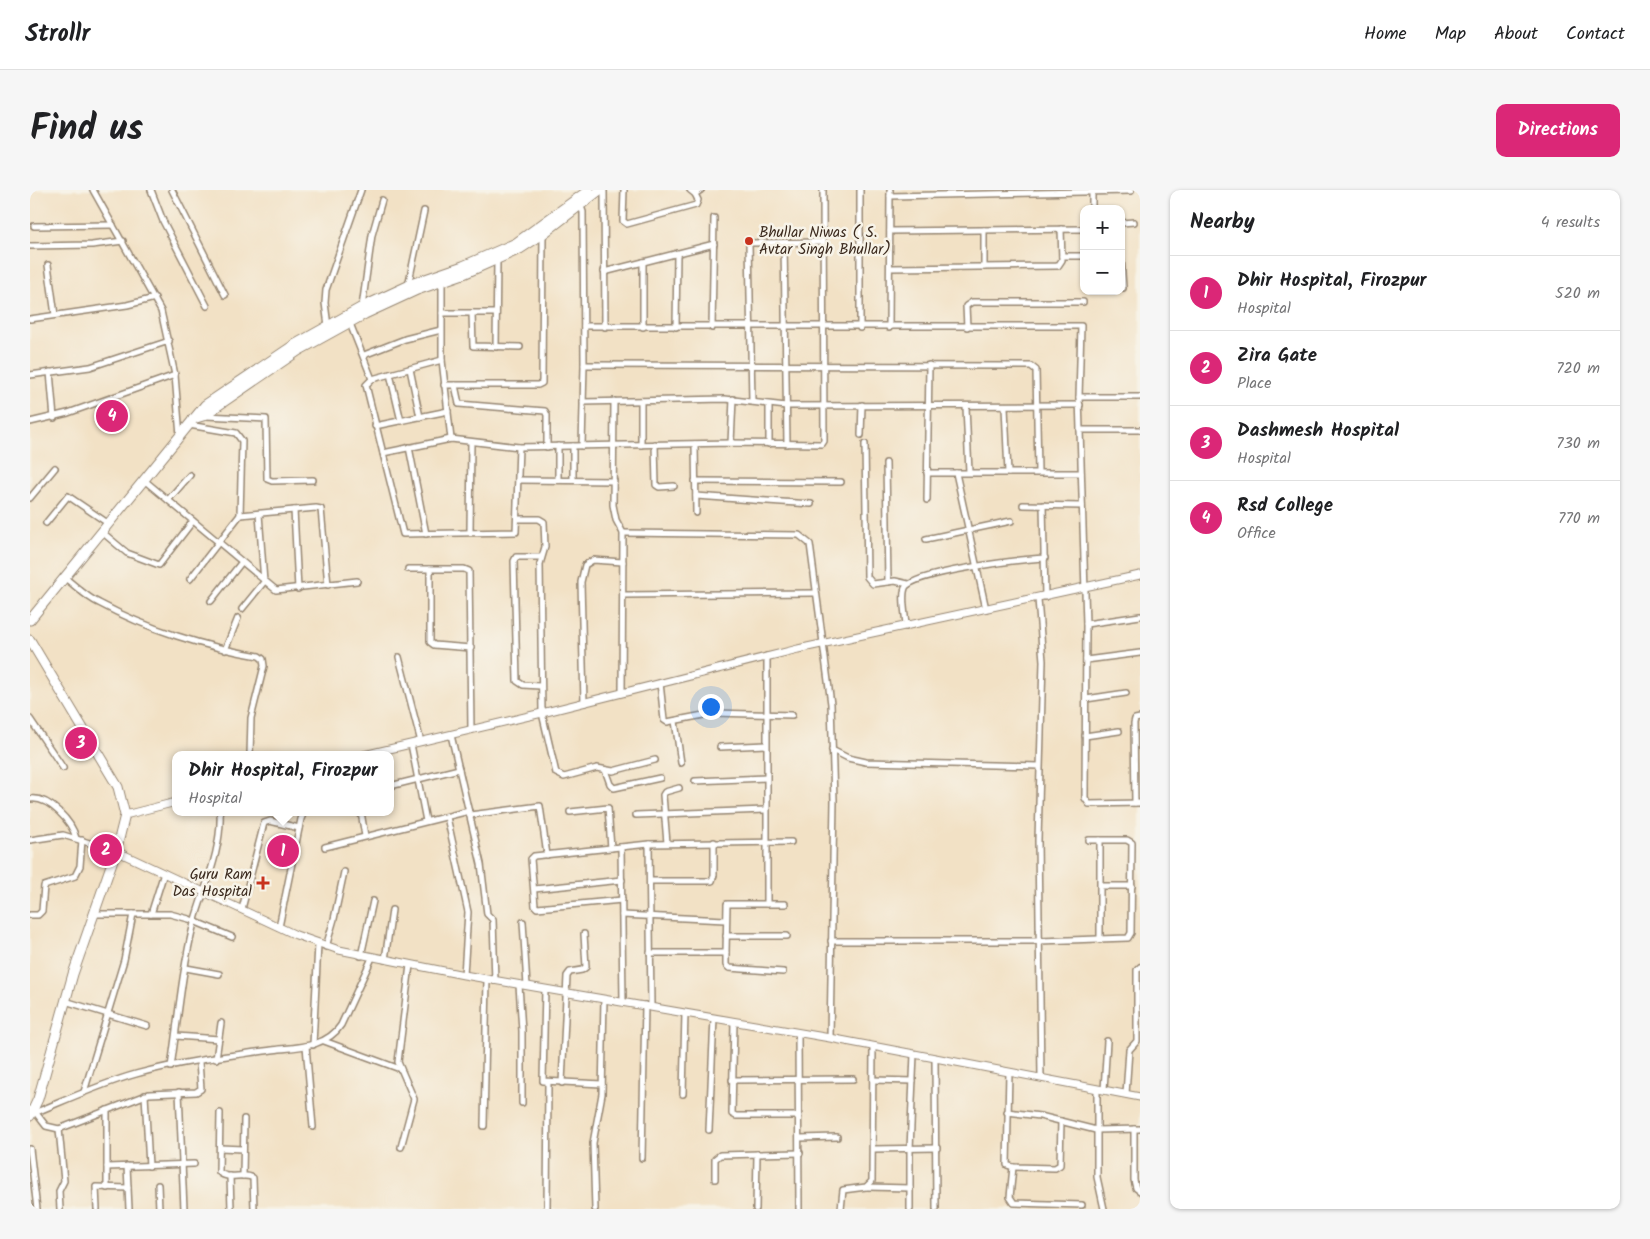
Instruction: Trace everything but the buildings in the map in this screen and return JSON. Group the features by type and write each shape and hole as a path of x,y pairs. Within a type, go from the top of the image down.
{"highway":[{"path":"30,620 205,405 328,326 442,279 466,273 497,260 543,234 578,203 589,190"},
{"path":"191,422 203,416 362,308 408,286 463,266 516,243 578,203 602,190"},
{"path":"30,640 118,787 125,815 116,851 93,914 65,1002 33,1114"}],"street":[{"path":"93,190 161,310 170,342 175,375 180,436"},
{"path":"151,190 163,221 207,306"},
{"path":"172,190 225,295"},
{"path":"328,326 325,303 326,290 361,190"},
{"path":"602,190 605,326"},
{"path":"624,190 623,221 627,224 696,205 698,200 692,192 701,190"},
{"path":"383,453 452,439 519,447 824,443 822,365 823,190"},
{"path":"860,190 860,328"},
{"path":"889,328 890,190"},
{"path":"890,196 1131,191"},
{"path":"1092,193 1092,205"},
{"path":"362,308 372,236 382,200"},
{"path":"578,203 583,212 584,365 582,446"},
{"path":"408,286 424,211"},
{"path":"712,328 714,218"},
{"path":"1125,222 1134,222"},
{"path":"34,226 113,225"},
{"path":"890,268 1058,266 1062,256 1061,229"},
{"path":"890,232 1080,229"},
{"path":"984,230 984,267"},
{"path":"444,385 538,385 543,382 543,234"},
{"path":"30,246 92,245 123,241"},
{"path":"752,402 749,243 822,242"},
{"path":"784,243 787,444"},
{"path":"604,272 714,244"},
{"path":"676,327 677,253"},
{"path":"1062,256 1080,256"},
{"path":"496,347 497,260"},
{"path":"642,262 643,327"},
{"path":"48,265 55,315"},
{"path":"442,279 442,360 452,439"},
{"path":"30,319 126,305 155,298"},
{"path":"967,327 966,306 972,302 1083,302"},
{"path":"442,312 496,313"},
{"path":"472,313 471,344 475,346 520,347"},
{"path":"348,319 372,379"},
{"path":"584,326 712,328 1081,326 1079,397 1086,588 1085,802 1089,804 1138,803 1134,723 1135,719 1140,718"},
{"path":"364,355 405,339 441,330"},
{"path":"30,375 90,367 170,342"},
{"path":"442,360 372,379 366,385 403,534 470,532 514,534 517,530 518,519 519,447"},
{"path":"584,365 1031,366 1036,370 1038,472"},
{"path":"927,500 930,406 929,366"},
{"path":"410,369 420,417"},
{"path":"50,372 54,418"},
{"path":"390,374 401,421"},
{"path":"30,422 54,418 175,375"},
{"path":"455,385 456,400 459,404 545,411 547,415 547,447"},
{"path":"1079,397 1140,397"},
{"path":"583,402 733,400 786,406 862,404 1005,407 1080,405"},
{"path":"731,443 733,400"},
{"path":"614,401 614,511 622,533 624,594 622,693"},
{"path":"641,401 641,445"},
{"path":"861,435 862,404"},
{"path":"769,405 769,444"},
{"path":"966,407 969,472"},
{"path":"1005,407 1008,472"},
{"path":"375,426 448,411"},
{"path":"203,416 266,419 267,479 272,481 313,480"},
{"path":"190,579 240,515 241,438 236,433 191,422"},
{"path":"1080,430 1140,430"},
{"path":"470,532 471,442"},
{"path":"656,444 656,485 658,487 674,486"},
{"path":"695,444 696,513"},
{"path":"865,444 867,578 873,584 898,581 908,584 975,566 1045,558"},
{"path":"558,446 558,480"},
{"path":"573,446 573,480"},
{"path":"409,447 426,534"},
{"path":"886,463 888,582"},
{"path":"30,498 55,468"},
{"path":"927,473 1081,473"},
{"path":"956,473 986,610"},
{"path":"168,500 190,475"},
{"path":"144,480 264,582 276,590 356,581"},
{"path":"519,480 614,481"},
{"path":"696,481 841,482"},
{"path":"46,523 68,496 109,524"},
{"path":"696,496 811,504"},
{"path":"1023,505 1082,506"},
{"path":"1041,1078 1039,766 1043,662 1042,598 1045,558 1042,505"},
{"path":"240,515 316,508 322,511 328,585"},
{"path":"294,510 298,589"},
{"path":"242,609 264,582 259,514"},
{"path":"518,519 538,519 544,522 545,547 541,556 540,686 542,713 558,776 564,777 597,768 616,770 655,760"},
{"path":"102,532 127,553 159,565 193,521"},
{"path":"926,539 1010,521"},
{"path":"622,533 799,535 810,544 815,593 825,644 831,692 834,800 830,1038"},
{"path":"540,686 523,685 516,681 514,561 518,557 541,556"},
{"path":"584,703 581,582 585,565 592,560 623,562"},
{"path":"211,601 242,563"},
{"path":"408,569 464,569 469,571 471,730"},
{"path":"430,569 430,642 434,645 471,648"},
{"path":"381,751 584,703 767,656 1042,598 1140,575"},
{"path":"65,578 92,599 111,609 158,628 225,650 259,656 264,662 251,718 250,751"},
{"path":"906,627 904,591 908,584"},
{"path":"624,594 815,593"},
{"path":"1086,624 1140,616"},
{"path":"225,650 238,618"},
{"path":"1086,660 1140,652"},
{"path":"767,656 765,810 767,904"},
{"path":"399,657 421,742"},
{"path":"660,683 664,720 667,722 714,713 792,715"},
{"path":"1086,699 1126,693"},
{"path":"30,719 63,768"},
{"path":"675,721 681,763"},
{"path":"1085,736 1119,731"},
{"path":"451,735 481,864 487,914 493,920 495,981"},
{"path":"411,744 426,821"},
{"path":"720,747 766,745"},
{"path":"832,750 848,758 866,762 1039,766"},
{"path":"394,785 459,769"},
{"path":"605,770 610,784 614,788 660,778"},
{"path":"695,781 766,778"},
{"path":"667,843 663,793 679,788"},
{"path":"30,798 35,798 53,807 73,828 76,838"},
{"path":"125,815 172,803"},
{"path":"324,847 447,817 540,806 546,855"},
{"path":"570,812 608,808 611,848"},
{"path":"636,815 765,810"},
{"path":"171,1067 194,921 205,892 220,831 220,816"},
{"path":"279,927 302,816"},
{"path":"362,816 365,836"},
{"path":"447,817 468,912 464,975"},
{"path":"242,909 264,823 270,821 299,828"},
{"path":"30,840 58,835 76,838 116,851 279,927 322,945 362,956 495,981 830,1038 1140,1097"},
{"path":"30,915 38,915 42,911 44,886 75,876 80,866 82,840"},
{"path":"831,941 1124,939 1130,936 1132,843 1127,840 1089,840"},
{"path":"1100,840 1100,940"},
{"path":"651,881 712,881 714,842"},
{"path":"622,900 537,908 535,906 531,859 534,856 649,844 791,842"},
{"path":"642,1158 650,953 651,881 649,844"},
{"path":"621,847 623,1002"},
{"path":"313,1045 322,945 337,910 344,872"},
{"path":"151,914 164,873"},
{"path":"534,890 622,880"},
{"path":"1101,886 1132,886"},
{"path":"362,956 373,901"},
{"path":"782,972 729,968 726,965 725,907 729,903 785,904"},
{"path":"385,960 392,910"},
{"path":"93,914 170,914 194,921 232,937"},
{"path":"84,1092 124,960 133,914"},
{"path":"622,915 725,920"},
{"path":"524,922 527,986"},
{"path":"562,1083 567,975 584,970 586,967 584,934"},
{"path":"726,936 787,936"},
{"path":"650,953 726,953"},
{"path":"199,1062 201,1089 145,1095 59,1128 46,1126 33,1114 84,1092 134,1075 171,1067 199,1062 216,1059 313,1045 332,1037 341,1025 372,958"},
{"path":"401,1147 414,1099 401,1069 398,1056 410,965"},
{"path":"1126,1094 1129,1050 1137,1042 1137,970 1140,967"},
{"path":"186,968 219,974"},
{"path":"484,1126 487,979"},
{"path":"519,985 522,1032 522,1104"},
{"path":"544,989 542,1075 544,1081 548,1083 602,1084"},
{"path":"595,1209 593,1143 602,1084 604,999"},
{"path":"65,1002 147,1026"},
{"path":"683,1094 685,1013"},
{"path":"710,1130 714,1018"},
{"path":"734,1022 733,1116 799,1116"},
{"path":"216,1059 221,1023"},
{"path":"798,1033 799,1209"},
{"path":"176,1036 219,1038"},
{"path":"323,1041 401,1069"},
{"path":"1104,1209 1097,1177 1096,1130 1107,1041"},
{"path":"306,1046 313,1127"},
{"path":"866,1187 872,1181 873,1047"},
{"path":"910,1209 910,1149 914,1054"},
{"path":"935,1058 936,1209"},
{"path":"1009,1072 1006,1164 1013,1168 1055,1168 1060,1165 1061,1121"},
{"path":"732,1080 853,1078"},
{"path":"873,1080 913,1081"},
{"path":"547,1209 548,1083"},
{"path":"179,1092 184,1209"},
{"path":"145,1095 149,1166"},
{"path":"107,1110 108,1188"},
{"path":"1007,1112 1032,1114 1096,1130 1137,1129 1134,1180 1136,1188 1140,1191"},
{"path":"220,1113 219,1172 224,1176 250,1176 254,1182 254,1209"},
{"path":"242,1176 244,1119"},
{"path":"59,1128 64,1181 59,1192 60,1209"},
{"path":"800,1138 837,1137"},
{"path":"220,1148 243,1149"},
{"path":"873,1149 937,1148"},
{"path":"30,1150 37,1209"},
{"path":"715,1179 717,1156 800,1153"},
{"path":"756,1209 757,1154"},
{"path":"107,1167 194,1164"},
{"path":"127,1166 129,1209"},
{"path":"1013,1168 1010,1200 1014,1203 1024,1207 1082,1205"},
{"path":"230,1176 231,1209"},
{"path":"158,1185 159,1209"},
{"path":"841,1209 843,1190 866,1187 910,1188"},
{"path":"97,1209 96,1188 128,1188"}],"place":[{"name":"Bhullar Niwas ( S. Avtar Singh Bhullar)","path":"749,241"},
{"name":"Rsd College","path":"112,416"},
{"name":"Dashmesh Hospital","path":"81,743"},
{"name":"Zira Gate","path":"106,850"},
{"name":"Dhir Hospital, Firozpur","path":"283,851"},
{"name":"Guru Ram Das Hospital","path":"263,883"}]}
